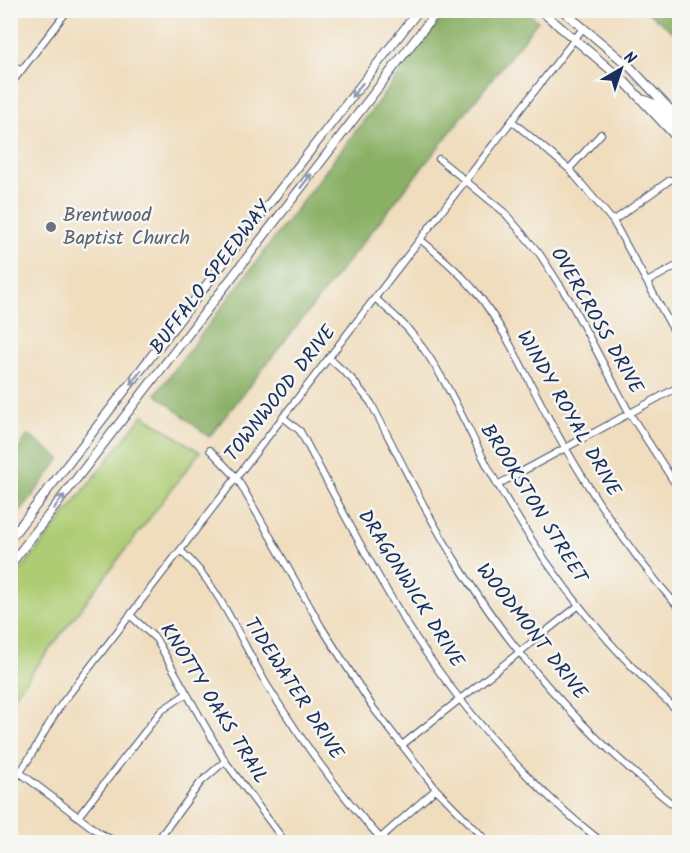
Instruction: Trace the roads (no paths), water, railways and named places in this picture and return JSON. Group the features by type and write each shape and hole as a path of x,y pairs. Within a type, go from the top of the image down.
{"main road":[{"name":"BUFFALO SPEEDWAY","path":"10,539 419,10"},
{"name":"BUFFALO SPEEDWAY","path":"10,565 438,10"},
{"path":"540,10 641,98 680,141"},
{"path":"562,10 630,67 680,120"},
{"path":"393,44 406,53"},
{"path":"641,98 657,105 680,131"},
{"path":"333,121 345,131"},
{"path":"273,200 284,209"},
{"path":"212,278 225,288"},
{"path":"153,355 165,365"},
{"path":"92,434 104,444"},
{"path":"31,512 44,522"}],"street":[{"path":"10,85 68,10"},
{"name":"TOWNWOOD DRIVE","path":"10,786 36,750 49,722 584,27"},
{"path":"10,63 21,71"},
{"path":"512,121 569,169 613,221 680,342"},
{"path":"569,169 601,134"},
{"name":"OVERCROSS DRIVE","path":"439,159 504,212 544,260 570,301 630,414 680,491"},
{"path":"613,221 670,180"},
{"name":"WINDY ROYAL DRIVE","path":"422,240 452,266 483,301 511,347 565,448 622,541 680,609"},
{"path":"647,282 680,264"},
{"name":"BROOKSTON STREET","path":"376,299 402,322 424,350 497,485 578,606 645,682 680,713"},
{"name":"WOODMONT DRIVE","path":"329,358 351,378 370,403 462,571 548,688 592,734 680,810"},
{"path":"497,485 680,386"},
{"name":"DRAGONWICK DRIVE","path":"284,418 300,431 385,588 418,642 460,699 518,765 574,821 602,843"},
{"path":"210,450 237,478 322,628 374,709 436,789 488,843"},
{"name":"TIDEWATER DRIVE","path":"181,551 198,566 208,580 245,648 297,731 380,841"},
{"path":"402,745 578,606"},
{"name":"KNOTTY OAKS TRAIL","path":"131,616 156,639 225,761 285,843"},
{"path":"78,817 161,711 186,694"},
{"path":"156,843 201,782 225,761"},
{"path":"10,765 116,843"},
{"path":"380,841 436,789"}],"place":[{"name":"Brentwood Baptist Church","path":"51,227"}]}
